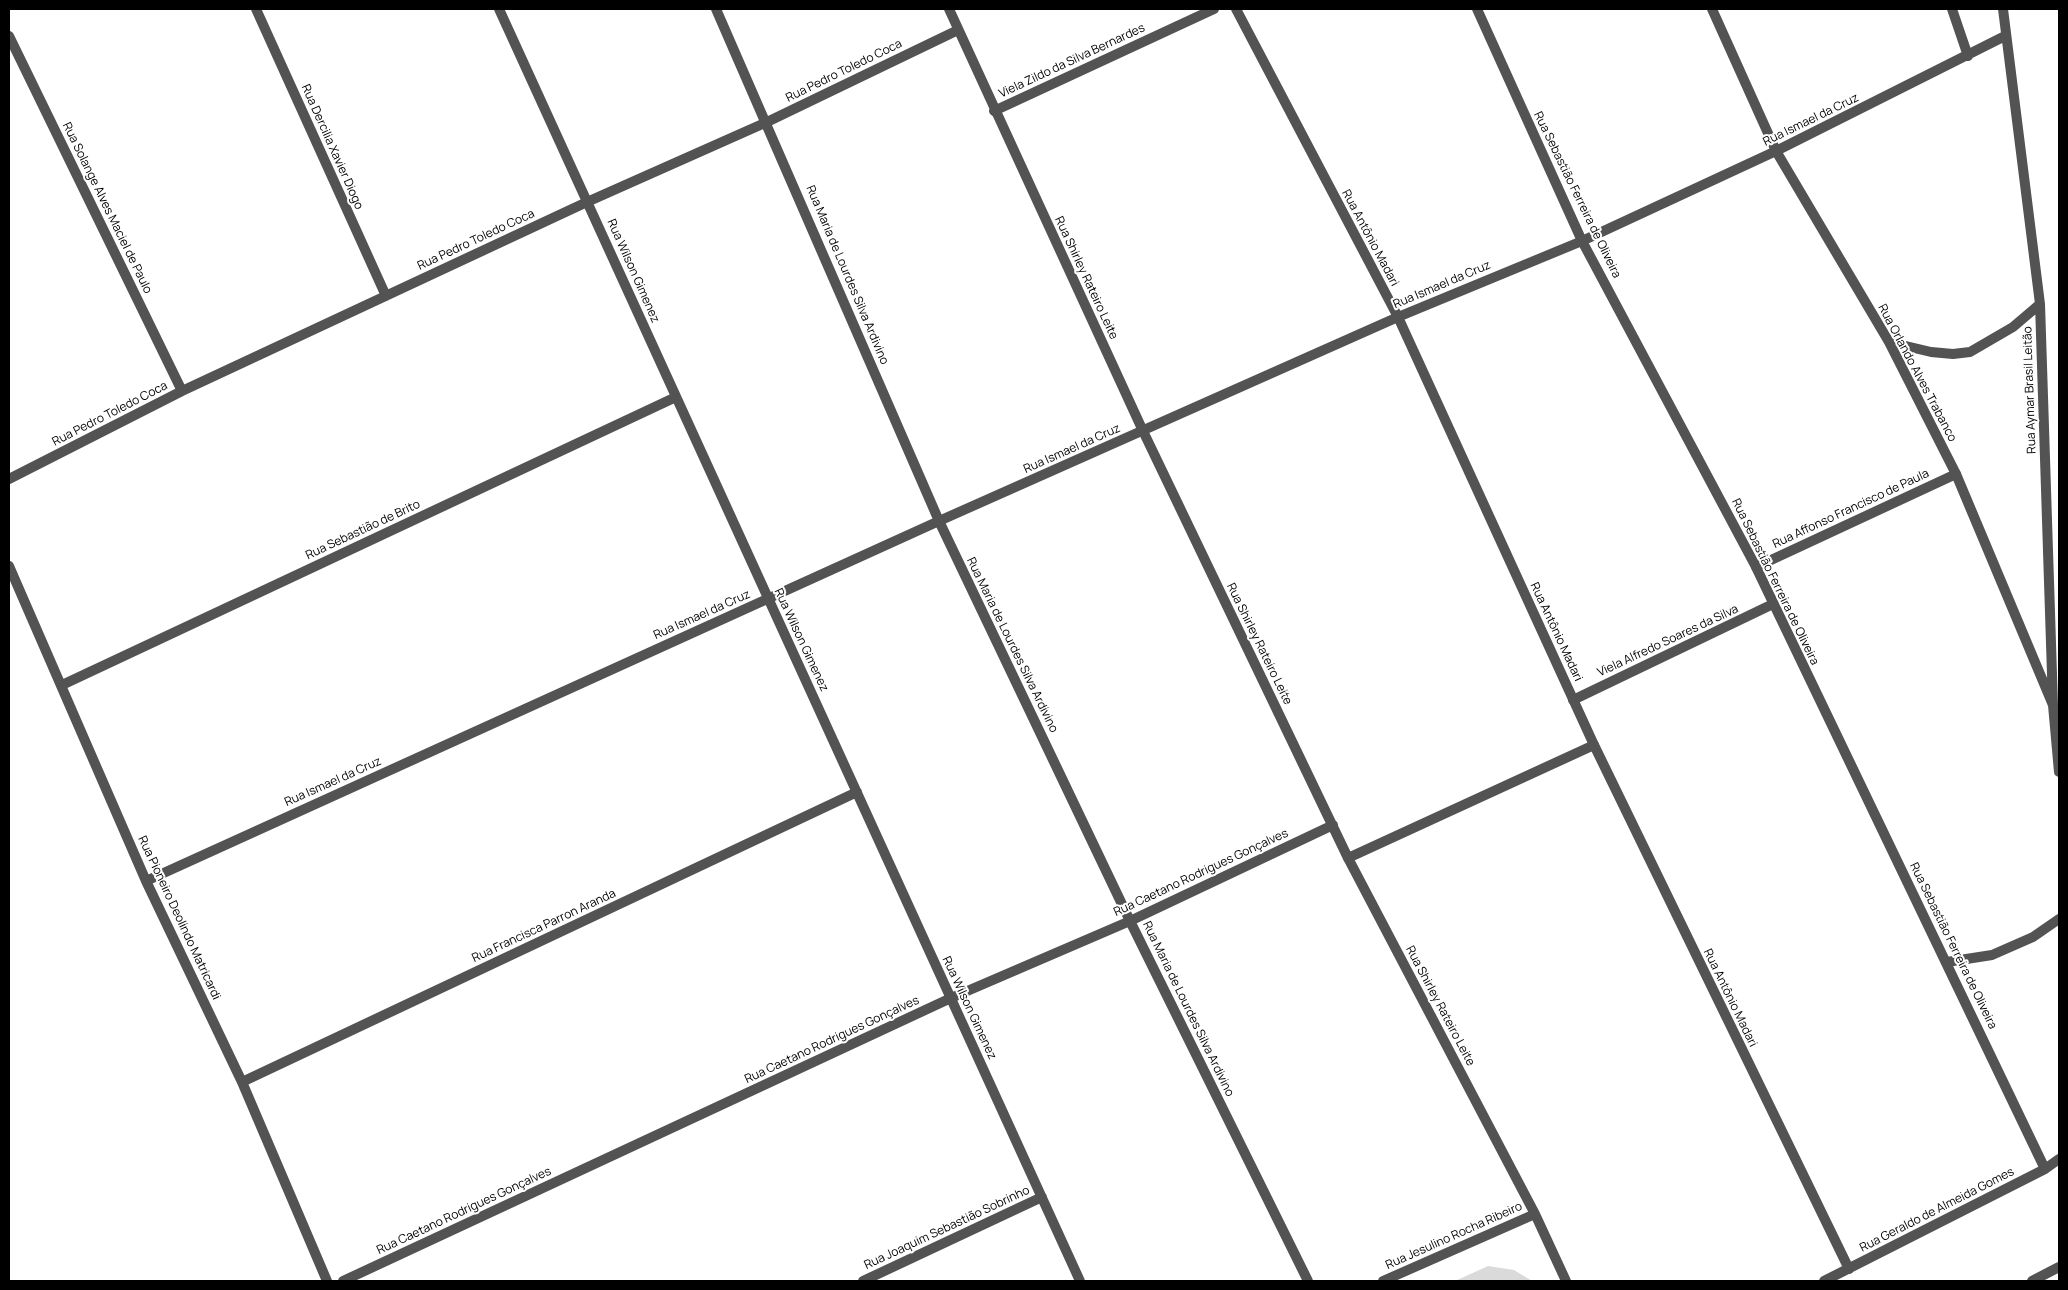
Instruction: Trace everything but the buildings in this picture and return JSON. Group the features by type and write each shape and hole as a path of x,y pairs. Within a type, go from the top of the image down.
{"street":[{"name":"Rua Dercilia Xavier Diogo","path":"256,9 386,296"},
{"name":"Rua Wilson Gimenez","path":"499,9 1080,1281"},
{"name":"Rua Maria de Lourdes Silva Ardivino","path":"716,9 767,122 939,521 1130,920 1308,1281"},
{"name":"Rua Shirley Rateiro Leite","path":"949,9 1143,431 1348,858 1535,1214 1566,1281"},
{"name":"Viela Zildo da Silva Bernardes","path":"994,110 1214,9"},
{"name":"Rua Antônio Madari","path":"1236,9 1398,317 1594,745 1849,1269"},
{"name":"Rua Sebastião Ferreira de Oliveira","path":"1476,9 1582,241 1756,566 2045,1169"},
{"name":"Rua Orlando Alves Trabanco","path":"1712,9 1776,151 1889,342 1956,474 2053,705"},
{"path":"1952,9 1968,56"},
{"name":"Rua Aymar Brasil Leitão","path":"2003,9 2040,304 2053,705 2059,772"},
{"name":"Rua Pedro Toledo Coca","path":"9,479 182,391 587,202 767,122 958,30"},
{"name":"Rua Solange Alves Maciel de Paulo","path":"9,36 182,391"},
{"name":"Rua Ismael da Cruz","path":"146,881 939,521 1398,317 1582,241 1776,151 2005,36"},
{"path":"1889,342 1931,352 1954,354 1970,352 2013,327 2040,304"},
{"name":"Rua Sebastião de Brito","path":"62,685 676,397"},
{"name":"Rua Affonso Francisco de Paula","path":"1756,566 1956,474"},
{"name":"Rua Pioneiro Deolindo Matricardi","path":"9,566 146,881 242,1082 327,1281"},
{"name":"Viela Alfredo Soares da Silva","path":"1573,700 1773,604"},
{"path":"1348,858 1594,745"},
{"name":"Rua Francisca Parron Aranda","path":"242,1082 857,792"},
{"name":"Rua Caetano Rodrigues Gonçalves","path":"343,1281 951,998 1130,920 1333,825"},
{"path":"1947,962 1992,955 2033,937 2059,919"},
{"name":"Rua Geraldo de Almeida Gomes","path":"1824,1281 2045,1169 2059,1159"},
{"name":"Rua Joaquim Sebastião Sobrinho","path":"863,1281 1042,1197"},
{"name":"Rua Jesulino Rocha Ribeiro","path":"1383,1281 1535,1214"},
{"path":"2032,1281 2059,1266"}],"shaded area":[{"path":"1488,1266 1514,1270 1532,1281 1455,1281"}]}
